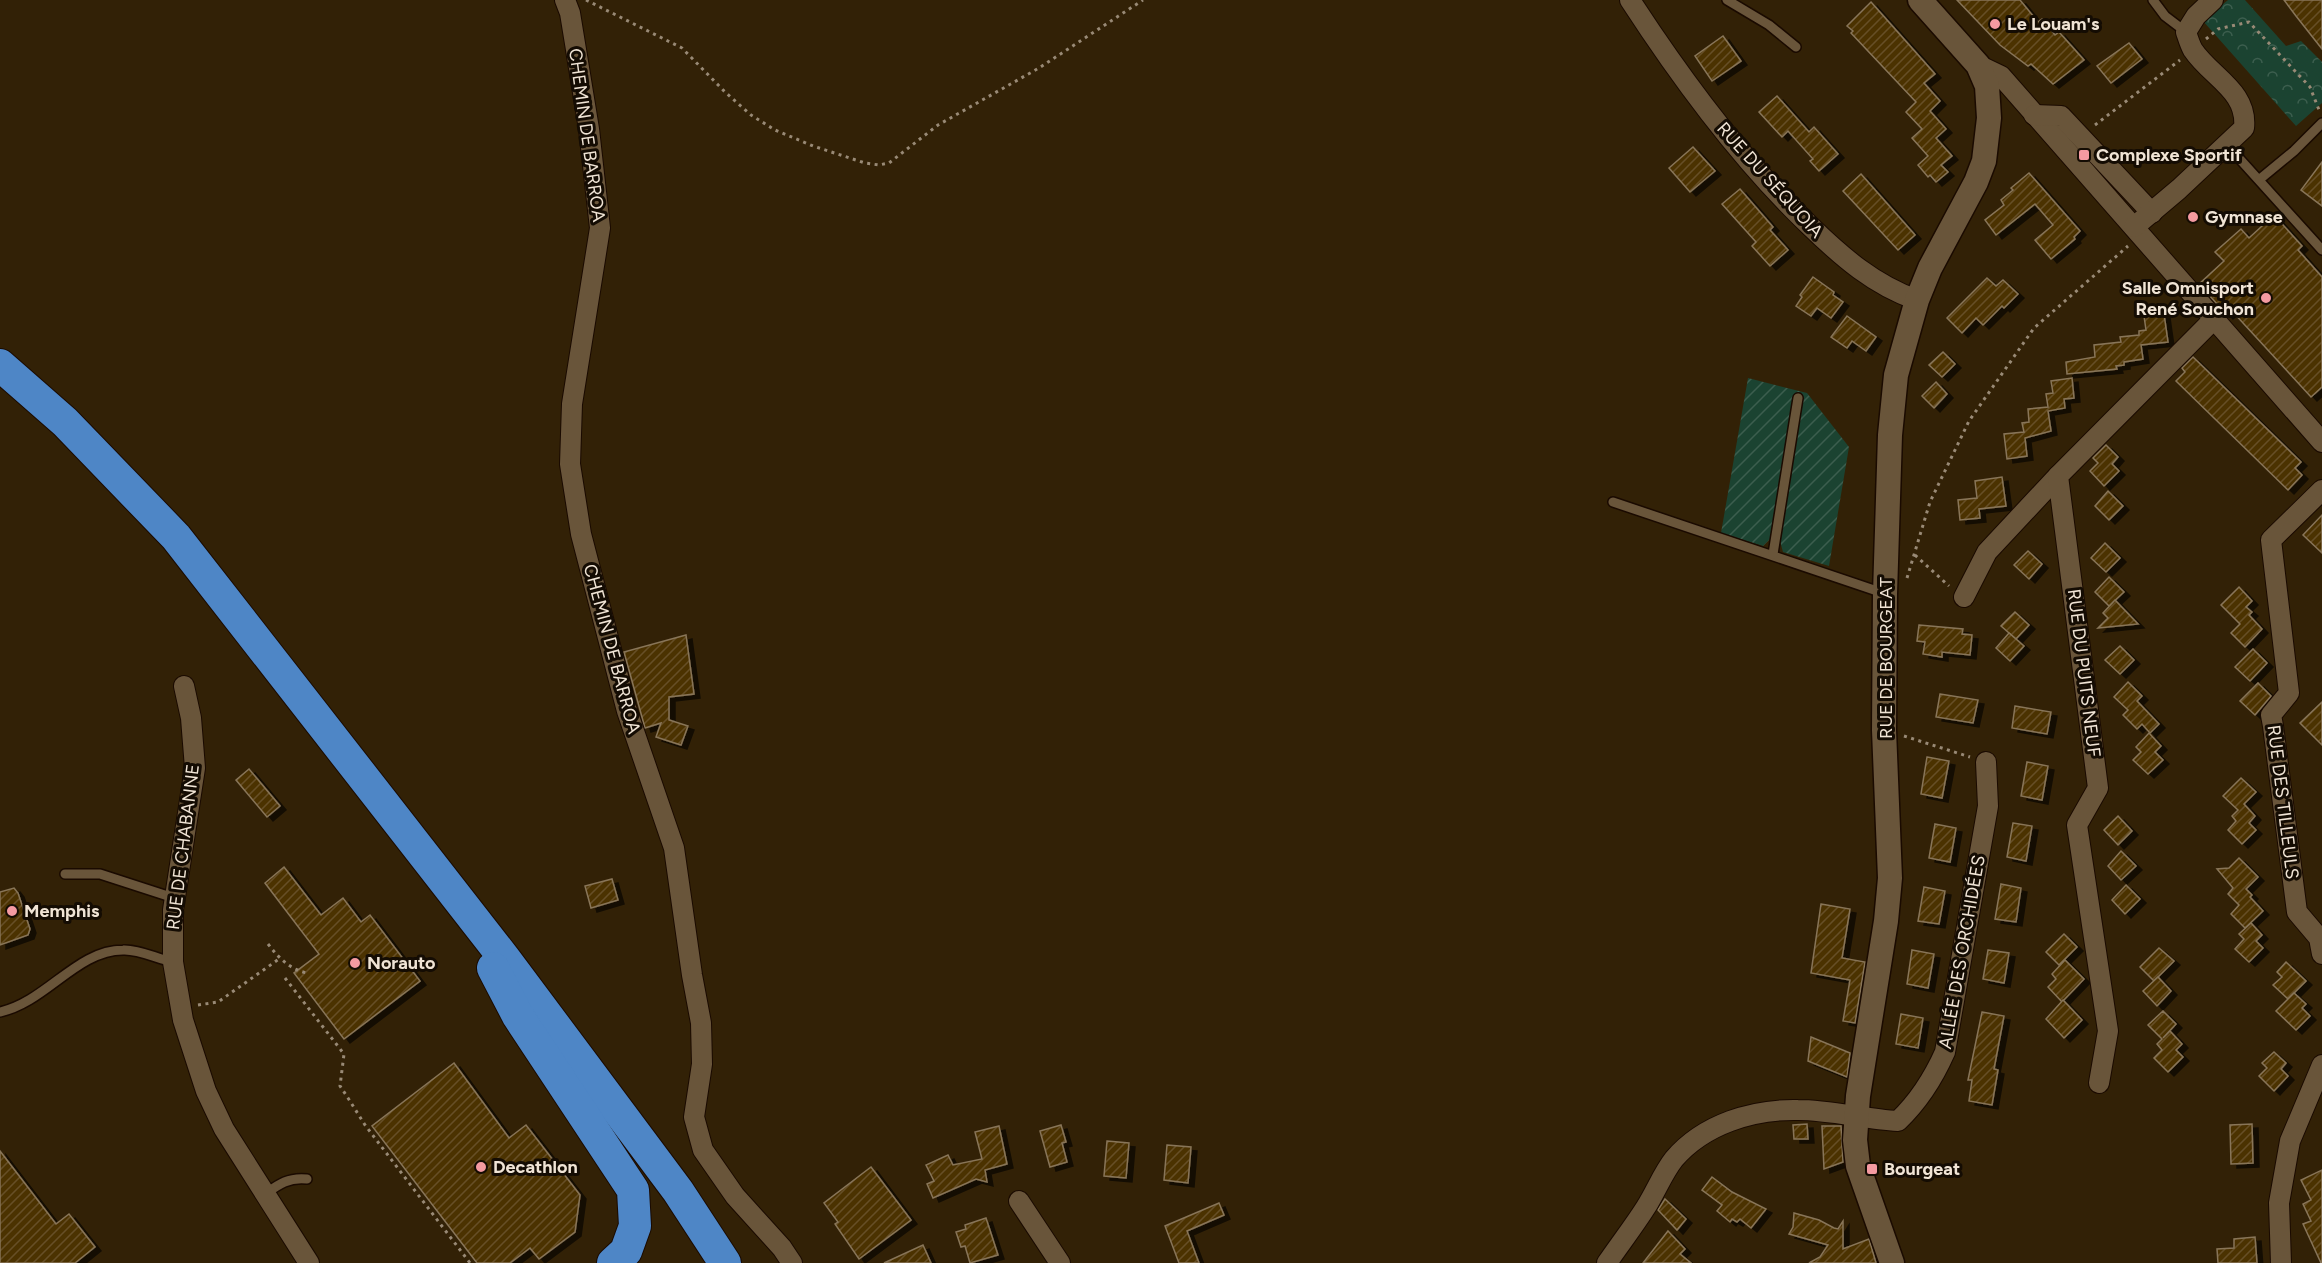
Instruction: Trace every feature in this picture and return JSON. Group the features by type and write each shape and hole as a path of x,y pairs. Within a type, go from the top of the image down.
{"highway":[{"path":"0,365 65,422 176,537 250,628 505,958 678,1191 715,1255"},
{"path":"0,391 50,436 164,550 246,649 668,1197 715,1255 732,1263"},
{"path":"493,967 518,1016 633,1190 635,1226 626,1251 613,1263"}],"street":[{"name":"CHEMIN DE BARROA","path":"565,0 570,13 589,129 600,228 572,404 570,464 581,534 627,711 674,848 701,1023 702,1064 694,1117 703,1150 735,1196 782,1248 792,1263"},
{"name":"RUE DU SÉQUOIA","path":"1630,0 1741,153 1786,204 1864,274 1893,291 1917,300"},
{"path":"1920,0 1978,65 2001,76 2322,442"},
{"path":"2137,231 2152,213 2228,146 2244,128 2246,115 2238,99 2193,50 2186,32 2196,15 2213,0"},
{"name":"RUE DE BOURGEAT","path":"1892,1263 1858,1166 1856,1116 1886,921 1890,878 1884,730 1890,435 1896,375 1917,300 1930,268 1976,182 1984,161 1989,118 1987,86 1978,65"},
{"path":"2034,115 2061,116 2152,213"},
{"path":"1964,597 1987,552 2058,476 2213,320"},
{"name":"RUE DU PUITS NEUF","path":"2058,476 2098,788 2077,825 2108,1031 2099,1083"},
{"name":"RUE DES TILLEULS","path":"2322,490 2271,540 2289,693 2271,715 2297,912 2319,938 2322,954"},
{"name":"RUE DE CHABANNE","path":"184,686 191,718 195,768 174,898 173,962 183,1020 206,1091 224,1129 309,1263"},
{"name":"ALLÉE DES ORCHIDÉES","path":"1856,1116 1898,1121 1916,1104 1934,1076 1945,1052 1988,806 1986,762"},
{"path":"2282,1263 2279,1203 2290,1141 2322,1065"},
{"path":"1607,1263 1645,1208 1673,1160 1692,1141 1720,1125 1755,1113 1796,1109 1856,1116"},
{"path":"1019,1201 1060,1263"}],"lane":[{"path":"1727,0 1769,25 1796,47"},
{"path":"2153,0 2165,16 2186,32"},
{"path":"2260,179 2294,151 2322,123"},
{"path":"2228,146 2322,250"},
{"path":"1773,554 1798,398"},
{"path":"1613,502 1773,554 1885,594"},
{"path":"65,874 100,874 174,898"},
{"path":"0,1012 31,1000 81,964 105,953 126,949 173,962"},
{"path":"265,1194 286,1180 307,1179"}],"path":[{"path":"586,0 682,48 751,115 775,130 865,163 879,165 889,163 938,125 1040,68 1143,0"},
{"path":"1885,594 1899,593 1915,555 1930,502 1969,421 2027,337 2137,231"},
{"path":"1915,555 1941,579"},
{"path":"1884,730 1986,762"},
{"path":"268,944 279,959 307,973"},
{"path":"193,1005 218,1002 279,959"},
{"path":"285,978 344,1054 340,1086 353,1107 470,1263"}],"green space":[{"path":"2228,0 2245,0 2286,46 2301,41 2322,62 2322,103 2296,126 2203,21"},
{"path":"1748,378 1807,393 1849,447 1829,566 1783,552 1780,541 1770,539 1763,546 1721,533"}],"building":[{"path":"1957,0 2020,0 2038,22 2042,19 2055,35 2059,32 2084,60 2053,84 2031,64 2028,66 2000,45"},
{"path":"2284,0 2322,0 2322,49 2296,16"},
{"path":"1871,2 1935,74 1924,83 1940,101 1930,111 1946,129 1936,138 1952,156 1941,165 1948,172 1936,182 1930,175 1928,177 1918,165 1928,156 1912,138 1922,129 1906,112 1916,102 1847,26"},
{"path":"1723,36 1741,61 1712,81 1695,56"},
{"path":"2129,43 2142,59 2111,83 2097,66"},
{"path":"1777,96 1809,132 1814,127 1838,154 1819,171 1810,161 1813,159 1788,131 1782,137 1759,112"},
{"path":"1693,147 1715,171 1690,192 1669,168"},
{"path":"2322,162 2322,206 2301,190"},
{"path":"2029,173 2080,231 2074,237 2075,239 2051,259 2035,240 2053,225 2035,204 1996,235 1985,220 2004,205 2001,200"},
{"path":"1861,174 1915,235 1898,250 1843,191"},
{"path":"1740,189 1773,227 1770,230 1788,250 1770,266 1752,246 1756,242 1722,204"},
{"name":"Salle Omnisport René Souchon","path":"2274,215 2302,246 2298,250 2322,277 2322,387 2311,397 2232,311 2227,315 2199,284 2224,261 2215,252 2241,229 2249,238"},
{"path":"1813,277 1834,292 1833,295 1843,302 1831,318 1817,308 1811,316 1796,306 1802,297 1800,295"},
{"path":"1987,278 1996,286 2003,280 2018,294 1983,325 1976,318 1962,333 1947,318"},
{"path":"2164,314 2168,342 2141,345 2143,359 2124,362 2124,365 2116,366 2117,369 2067,374 2066,362 2095,357 2094,345 2121,342 2120,337 2139,335 2139,331 2146,330 2144,316"},
{"path":"1847,316 1876,337 1866,351 1852,341 1847,348 1831,337"},
{"path":"1943,352 1955,364 1942,377 1929,365"},
{"path":"2193,357 2301,462 2295,468 2302,475 2288,490 2176,381 2185,372 2182,368"},
{"path":"2072,378 2074,398 2064,399 2065,408 2048,411 2051,431 2025,438 2027,456 2007,459 2004,434 2024,432 2022,423 2029,422 2028,409 2048,407 2046,394 2053,393 2051,381"},
{"path":"1936,382 1947,394 1934,408 1922,396"},
{"path":"2106,445 2118,457 2112,464 2119,471 2104,486 2090,471 2098,463 2093,458"},
{"path":"2002,477 2006,506 1979,509 1980,518 1960,520 1958,500 1977,498 1975,481"},
{"path":"2108,491 2123,506 2109,520 2095,506"},
{"path":"2322,515 2322,553 2303,535"},
{"path":"2105,543 2120,558 2106,572 2091,558"},
{"path":"2028,551 2042,564 2029,579 2014,565"},
{"path":"2109,577 2124,592 2109,606 2095,592"},
{"path":"2239,587 2252,601 2246,607 2252,612 2249,615 2262,629 2245,647 2231,633 2240,624 2221,605"},
{"path":"2115,600 2138,624 2098,628 2108,618 2103,613"},
{"path":"2015,612 2029,625 2016,639 2001,626"},
{"path":"1919,625 1963,629 1962,634 1972,635 1970,655 1942,652 1942,657 1923,654 1925,642 1917,641"},
{"path":"2009,633 2024,646 2010,661 1996,648"},
{"path":"686,635 694,694 669,697 669,720 688,726 681,745 656,737 661,723 645,728 624,652"},
{"path":"2120,646 2134,660 2120,674 2105,660"},
{"path":"2253,649 2267,663 2250,681 2235,667"},
{"path":"2128,682 2142,696 2137,701 2159,724 2150,733 2142,724 2137,729 2123,715 2128,710 2114,697"},
{"path":"2258,683 2271,696 2255,715 2240,701"},
{"path":"1940,694 1978,700 1973,723 1936,717"},
{"path":"2322,702 2322,745 2300,723"},
{"path":"2015,706 2051,712 2047,734 2012,728"},
{"path":"2149,733 2161,746 2155,752 2163,760 2148,774 2133,760 2141,752 2136,747"},
{"path":"1927,757 1949,761 1942,798 1921,794"},
{"path":"2027,762 2048,766 2042,800 2021,796"},
{"path":"249,769 280,806 267,817 236,780"},
{"path":"2241,778 2256,792 2244,804 2255,816 2249,823 2256,830 2242,844 2228,830 2236,821 2232,816 2238,810 2223,796"},
{"path":"2118,816 2132,831 2118,845 2104,830"},
{"path":"2013,823 2032,826 2026,861 2007,857"},
{"path":"1935,824 1956,828 1950,862 1929,858"},
{"path":"2121,851 2136,866 2121,880 2108,866"},
{"path":"2239,858 2258,877 2246,889 2263,911 2245,928 2231,914 2239,905 2228,894 2233,888 2217,869 2229,868"},
{"path":"284,867 321,915 343,898 361,922 370,915 420,981 344,1039 294,973 319,954 265,883"},
{"path":"612,879 618,900 591,908 585,886"},
{"path":"2001,884 2021,888 2016,922 1995,919"},
{"path":"2126,885 2140,899 2125,914 2112,900"},
{"path":"1924,887 1945,891 1939,924 1918,921"},
{"name":"Memphis","path":"14,888 18,893 30,929 28,935 0,945 0,892"},
{"path":"1821,904 1850,909 1842,958 1865,962 1855,1023 1843,1021 1850,980 1811,973"},
{"path":"2251,923 2262,935 2256,941 2263,948 2249,962 2235,949 2244,939 2239,934"},
{"path":"2064,934 2077,947 2059,965 2046,952"},
{"path":"2159,948 2174,961 2154,981 2140,967"},
{"path":"1912,950 1934,954 1928,988 1907,984"},
{"path":"1988,950 2009,953 2004,983 1983,979"},
{"path":"2065,960 2084,979 2062,1002 2048,987 2056,979 2052,974"},
{"path":"2286,962 2306,981 2288,999 2273,985 2282,977 2277,972"},
{"path":"2158,977 2171,991 2157,1006 2143,991"},
{"path":"2294,993 2306,1004 2302,1008 2310,1016 2296,1030 2276,1011"},
{"path":"2063,1000 2082,1020 2064,1038 2046,1019"},
{"path":"2163,1011 2176,1024 2163,1038 2170,1031 2182,1044 2176,1050 2183,1057 2168,1072 2154,1058 2162,1050 2157,1044 2162,1039 2148,1025"},
{"path":"1982,1012 2004,1016 1994,1069 1998,1070 1992,1105 1969,1101 1972,1080 1968,1080"},
{"path":"1901,1014 1923,1018 1918,1048 1896,1044"},
{"path":"1811,1037 1850,1053 1847,1077 1808,1061"},
{"path":"2274,1052 2286,1063 2281,1069 2288,1076 2274,1091 2259,1076 2267,1068 2262,1063"},
{"name":"Decathlon","path":"454,1063 509,1138 526,1125 580,1195 575,1232 539,1259 530,1248 510,1263 477,1263 372,1126"},
{"path":"1807,1124 1808,1139 1794,1139 1793,1125"},
{"path":"2252,1124 2253,1163 2231,1164 2230,1125"},
{"path":"1061,1125 1066,1142 1062,1143 1067,1162 1050,1167 1040,1131"},
{"path":"999,1126 1007,1164 985,1170 987,1182 976,1179 933,1198 927,1184 934,1181 926,1165 948,1155 953,1165 982,1159 975,1132"},
{"path":"1822,1126 1841,1126 1843,1162 1824,1169"},
{"path":"1107,1141 1129,1143 1126,1178 1104,1176"},
{"path":"1167,1145 1191,1147 1188,1183 1164,1180"},
{"path":"0,1151 56,1224 69,1214 95,1247 75,1263 0,1263"},
{"path":"871,1167 911,1220 859,1259 835,1224 838,1222 824,1203"},
{"path":"2322,1170 2321,1263 2303,1224 2311,1221 2303,1204 2311,1200 2301,1180"},
{"path":"1712,1177 1732,1192 1766,1209 1751,1228 1740,1219 1737,1222 1732,1219 1730,1222 1717,1211 1722,1205 1702,1190"},
{"path":"1665,1199 1686,1219 1677,1230 1658,1210"},
{"path":"1219,1203 1224,1215 1187,1231 1199,1263 1179,1263 1165,1226"},
{"path":"1794,1213 1819,1220 1838,1229 1843,1221 1843,1249 1869,1239 1876,1263 1809,1263 1820,1257 1828,1245 1789,1234 1793,1227"},
{"path":"986,1218 998,1255 970,1263 965,1246 961,1247 956,1232 966,1229 965,1225"},
{"path":"1668,1231 1685,1249 1680,1254 1691,1263 1643,1263"},
{"path":"2255,1237 2257,1263 2218,1263 2217,1249 2234,1248 2234,1239"},
{"path":"923,1245 931,1263 884,1263"}],"place":[{"name":"Le Louam's","path":"1995,24"},
{"name":"Complexe Sportif","path":"2084,155"},
{"name":"Gymnase","path":"2193,217"},
{"name":"Salle Omnisport René Souchon","path":"2266,298"},
{"name":"Memphis","path":"12,911"},
{"name":"Norauto","path":"355,963"},
{"name":"Decathlon","path":"481,1167"},
{"name":"Bourgeat","path":"1872,1169"}]}
